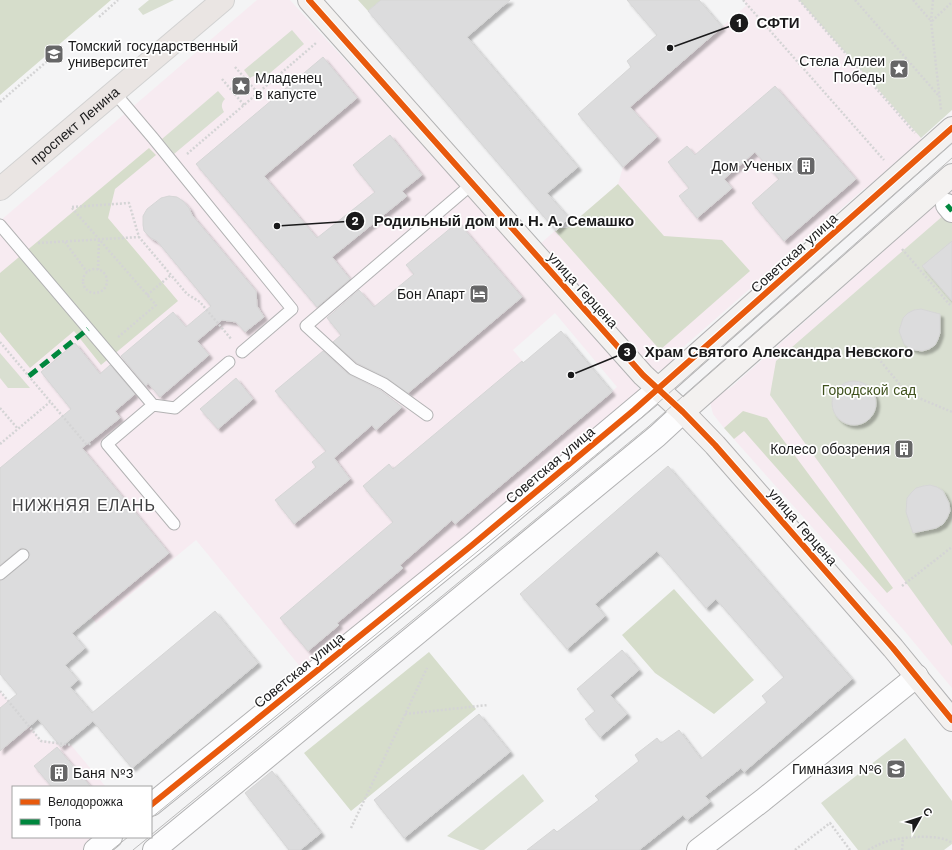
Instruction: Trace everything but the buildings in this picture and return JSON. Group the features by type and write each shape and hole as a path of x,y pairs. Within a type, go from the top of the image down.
{"main road":[{"name":"проспект Ленина","path":"0,189 223,0"}],"street":[{"name":"улица Герцена","path":"309,0 635,366 715,445 917,676 952,720"},
{"name":"Советская улица","path":"152,804 471,546 658,389 947,120"},
{"path":"154,850 657,436 952,175"},
{"path":"698,850 763,800 917,676"},
{"path":"95,850 110,838"}],"lane":[{"path":"114,92 292,309 242,352"},
{"path":"427,415 384,384 353,369 306,326 472,184"},
{"path":"0,225 153,405 175,408 229,362"},
{"path":"153,405 106,444 174,524"},
{"path":"0,574 23,555"}],"path":[{"path":"99,17 118,0"},
{"path":"743,0 884,160"},
{"path":"799,0 916,133"},
{"path":"855,0 939,96"},
{"path":"913,0 931,21"},
{"path":"933,0 931,21 939,96 947,120"},
{"path":"931,21 952,2"},
{"path":"174,165 316,43"},
{"path":"0,102 60,50"},
{"path":"235,67 258,93"},
{"path":"222,79 244,105"},
{"path":"105,349 156,305 72,207 129,203 139,237 187,294 200,302 242,352"},
{"path":"35,243 139,237"},
{"path":"98,270 99,239"},
{"path":"65,241 87,272"},
{"path":"899,246 950,305"},
{"path":"91,270 98,270 105,275 107,283 104,290 96,294 88,292 84,286 83,278 87,272 91,270"},
{"path":"147,295 171,275"},
{"path":"0,342 86,444 106,444"},
{"path":"873,352 906,393 952,412"},
{"path":"0,444 50,402"},
{"path":"0,408 18,429"},
{"path":"902,586 952,547"},
{"path":"351,828 427,668"},
{"path":"0,691 41,740 71,745"},
{"path":"405,714 488,705"},
{"path":"795,850 830,823 850,850"},
{"path":"868,850 886,842 922,837 937,838 950,841 952,843"},
{"path":"902,850 903,839"}],"shaded area":[{"path":"257,0 290,0 472,198 552,291 637,385 639,389 638,394 307,675 196,540 96,623 73,595 0,656 0,221","holes":["555,313 617,387 575,424 513,350"]},
{"path":"743,0 799,0 921,138 922,145 873,188 865,188 673,356 674,363 666,369 655,371 646,366 539,245 558,228 567,228 618,184 623,167 657,137 630,107 747,5"},
{"name":"Городской сад","path":"952,183 952,688 902,628 724,428 713,414 710,402 723,385 728,390 885,250 886,240"},
{"path":"0,691 41,740 71,745 105,786 12,786 12,838 112,838 97,850 0,850"}],"green space":[{"path":"0,0 111,0 0,95"},
{"path":"149,0 174,0 143,15 138,9"},
{"path":"358,0 381,0 368,11"},
{"path":"799,0 952,0 952,110 921,138"},
{"path":"292,30 304,44 263,79 257,76 250,78 244,70"},
{"path":"218,91 225,99 222,105 224,112 174,154 162,139"},
{"path":"149,148 156,155 115,189 108,218 178,301 101,365 74,331 30,368 0,332 0,273"},
{"path":"618,184 664,236 722,240 750,271 660,350 555,231 558,228 567,228"},
{"name":"Городской сад","path":"952,208 952,646 770,395 776,361"},
{"path":"0,353 30,388 8,388 0,378"},
{"path":"743,411 767,418 893,588 887,593 744,431 734,439 724,428"},
{"path":"674,589 754,680 714,714 655,673 622,635"},
{"path":"429,652 476,709 351,811 304,753"},
{"name":"Гимназия №6","path":"905,738 952,801 952,844 944,850 858,850 821,803"},
{"path":"523,774 544,801 484,850 480,850 447,836"}],"tram line":[{"path":"152,817 641,418 952,143"},
{"path":"152,834 648,427 952,158"},
{"path":"112,850 127,838"},
{"path":"133,850 148,838"}],"marked path":[{"path":"947,205 952,211"},
{"path":"29,376 88,329"}],"cycle path":[{"path":"309,0 643,375 683,412 715,445 893,648 952,720"},
{"path":"152,804 471,546 634,410 952,128"}],"place":[{"name":"СФТИ","path":"670,48"},
{"name":"Томский государственный университет","path":"54,54"},
{"name":"Стела Аллеи Победы","path":"899,69"},
{"name":"Младенец в капусте","path":"241,86"},
{"name":"Дом Ученых","path":"806,166"},
{"name":"Родильный дом им. Н. А. Семашко","path":"277,226"},
{"name":"Бон Апарт","path":"479,294"},
{"name":"Храм Святого Александра Невского","path":"571,375"},
{"name":"Колесо обозрения","path":"904,449"},
{"name":"Гимназия №6","path":"896,769"},
{"name":"Баня №3","path":"59,773"}],"district":[{"name":"НИЖНЯЯ ЕЛАНЬ","path":"84,505"}]}
